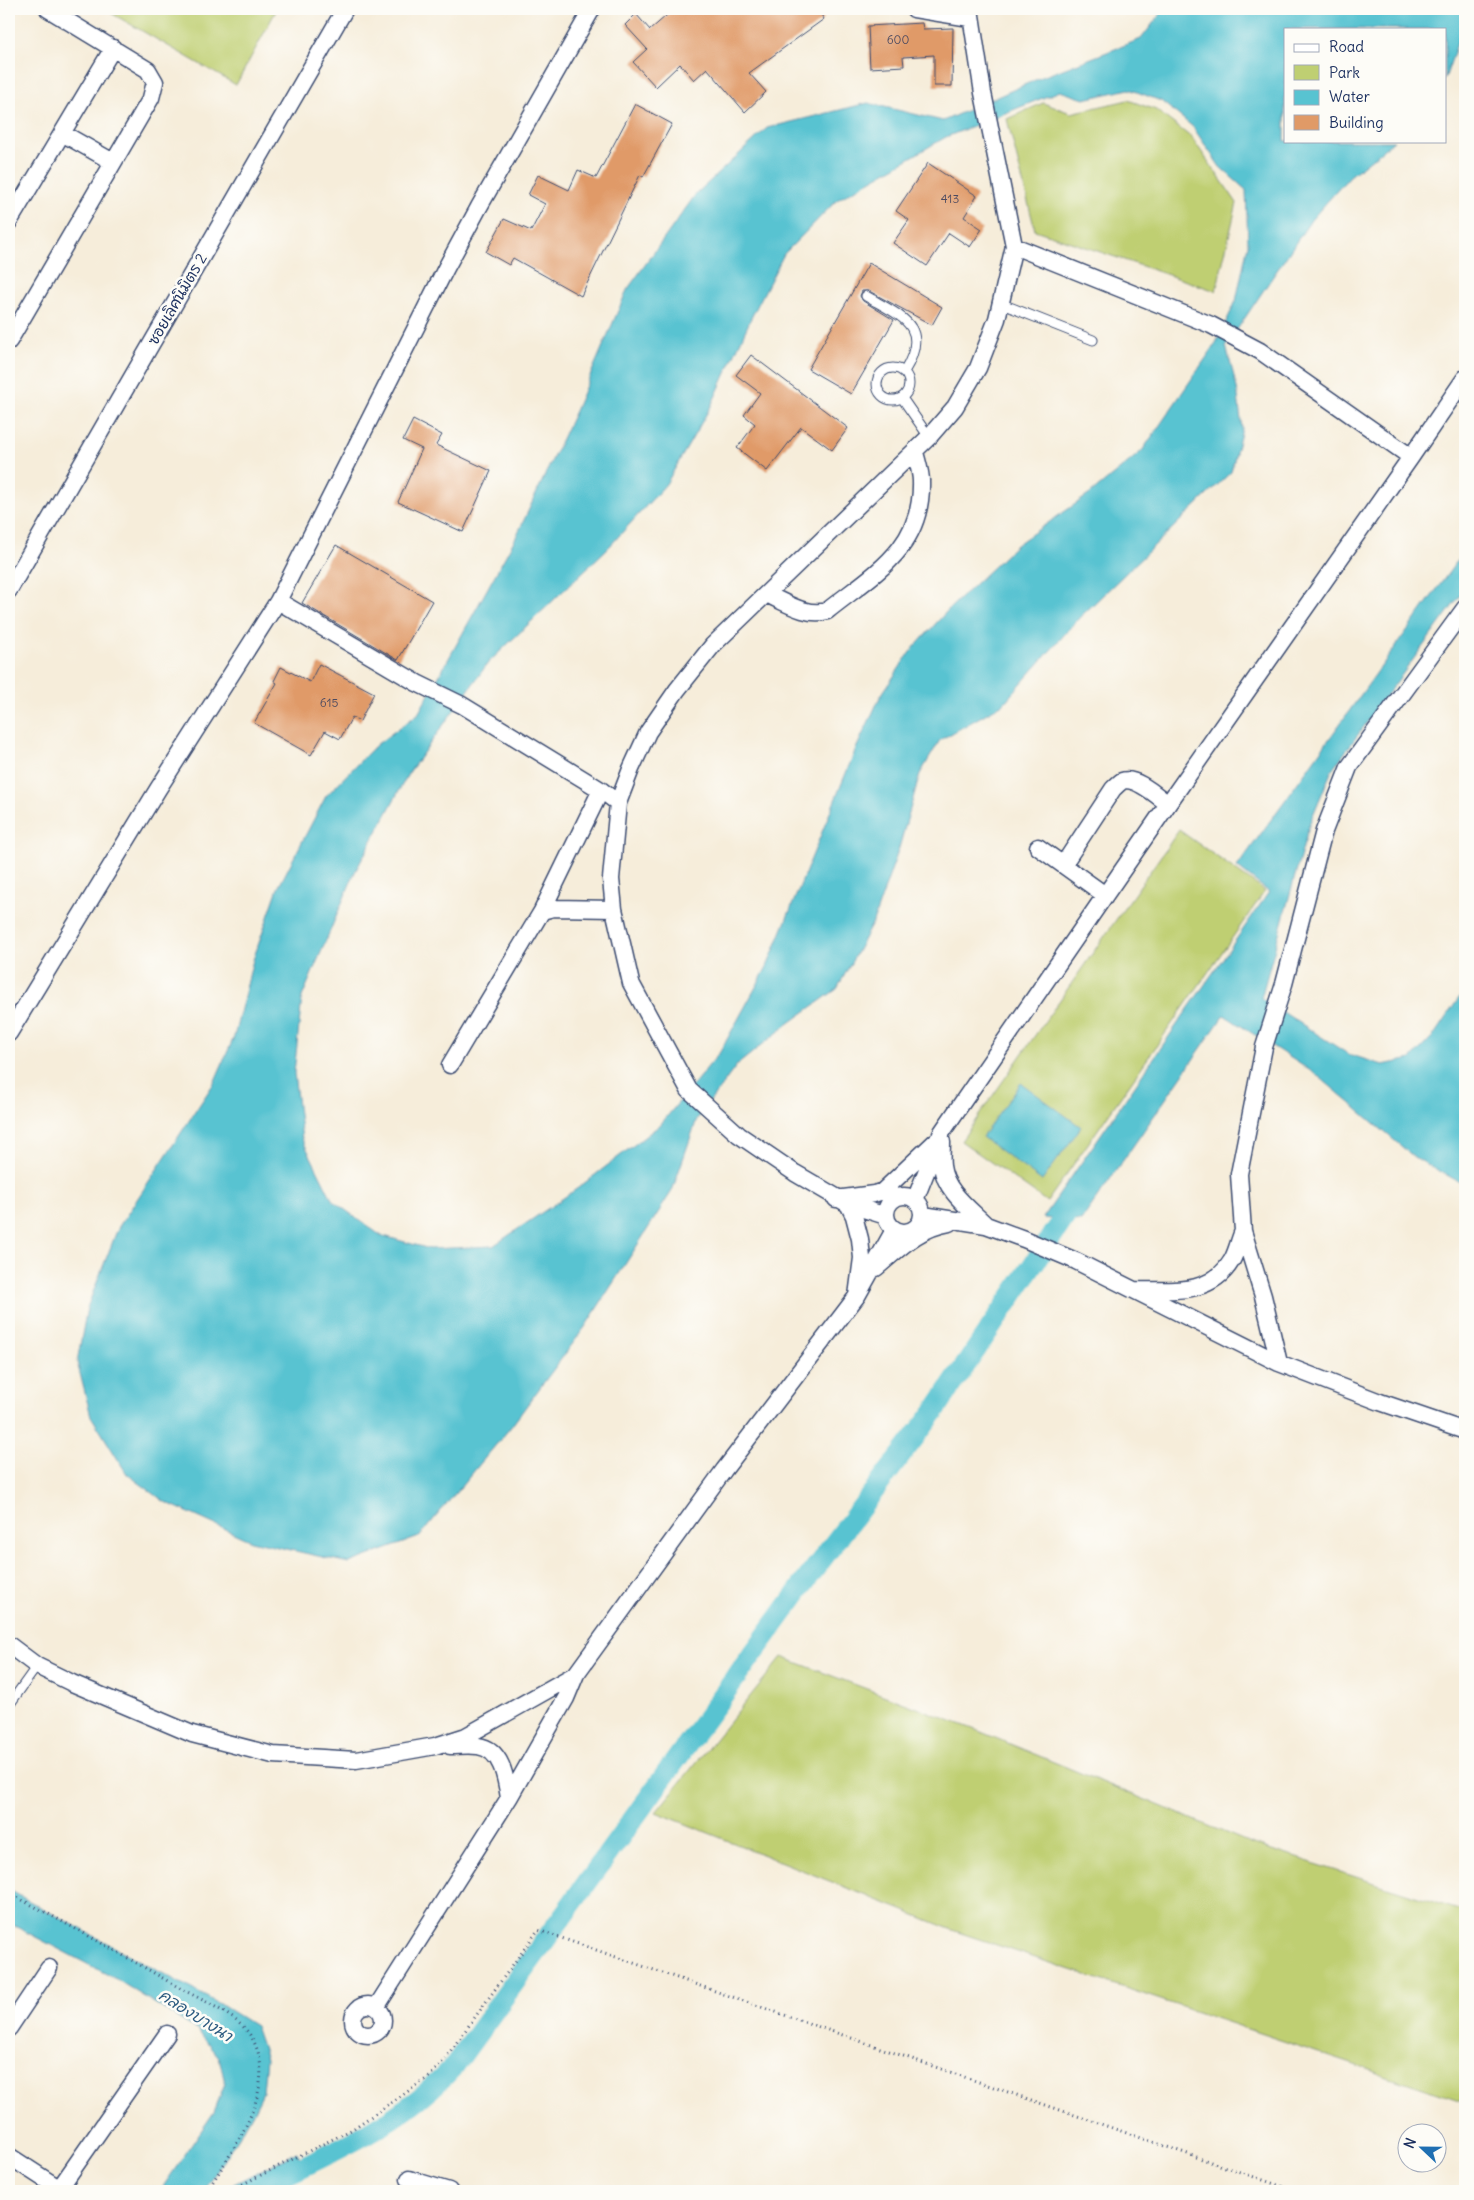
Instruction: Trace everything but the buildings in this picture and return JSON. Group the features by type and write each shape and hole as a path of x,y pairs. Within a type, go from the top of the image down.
{"street":[{"path":"9,341 151,98 155,82 148,70 48,9"},
{"name":"ซอยเลิศนิมิตร 2","path":"9,590 345,9"},
{"path":"9,1033 158,789 278,601 460,242 592,9"},
{"path":"377,2006 509,1798 566,1698 576,1674 724,1470 857,1296 869,1274 890,1223 887,1208 891,1201 898,1197 907,1196 916,1200 920,1205 923,1215 917,1227 910,1232 902,1233 890,1223 842,1202 739,1135 697,1098 684,1082 631,983 614,909 611,879 618,803 648,732 676,690 713,645 915,452 955,407 978,368 1002,304 1014,246 983,93 970,13 914,9"},
{"path":"9,222 113,48"},
{"path":"62,132 113,162"},
{"path":"1014,246 1211,325 1260,351 1412,457"},
{"path":"842,1202 883,1191 941,1135 1105,895 1412,457 1465,378"},
{"path":"766,594 807,612 817,614 826,611 893,558 911,534 920,504 921,480 915,452"},
{"path":"278,601 417,682 462,705 601,790 618,803"},
{"path":"1280,1363 1263,1296 1242,1231 1239,1174 1264,1047 1284,984 1324,831 1349,767 1465,608"},
{"path":"1063,865 1113,789 1121,782 1129,780 1139,784 1168,804"},
{"path":"450,1065 542,911 601,790"},
{"path":"1038,847 1105,895"},
{"path":"542,911 553,908 614,909"},
{"path":"916,1200 941,1135"},
{"path":"941,1135 942,1166 947,1183 980,1224"},
{"path":"842,1202 854,1216 860,1239 862,1258 857,1296"},
{"path":"923,1215 980,1224 1024,1239 1076,1262 1280,1363 1380,1402 1465,1432"},
{"path":"869,1274 921,1232 932,1226 949,1223 980,1224"},
{"path":"1130,1290 1191,1290 1215,1280 1232,1260 1242,1231"},
{"path":"9,1645 37,1666 72,1684 192,1734 272,1755 356,1760 435,1746 466,1736 576,1674"},
{"path":"435,1746 480,1746 494,1753 505,1772 509,1798"},
{"path":"9,2028 49,1968"},
{"path":"9,2156 61,2190 167,2034"},
{"path":"409,2179 449,2191"}],"lane":[{"path":"866,296 910,325 916,338 916,348 904,372"},
{"path":"1002,304 1093,340"},
{"path":"888,368 896,368 904,372 909,379 910,388 902,398 890,401 882,397 878,390 877,381 888,368"},
{"path":"902,398 929,437"},
{"path":"9,1705 37,1666"}],"path":[{"path":"229,2191 351,2130 429,2077 444,2060 538,1930 1295,2191"}],"green space":[{"path":"104,9 277,9 236,85"},
{"path":"1128,100 1156,110 1192,138 1237,203 1216,291 1035,230 1007,119 1043,103 1071,113"},
{"path":"1179,830 1265,891 1047,1202 961,1141"},
{"path":"782,1657 981,1732 1250,1843 1465,1912 1465,2102 955,1931 656,1812"}],"water":[{"path":"1164,9 1465,9 1464,23 1446,76 1446,28 1284,28 1284,142 1393,142 1350,176 1311,220 1226,346 1237,388 1242,429 1231,472 1079,618 1003,704 940,740 920,774 899,848 873,922 837,989 788,1024 737,1065 697,1119 672,1191 585,1327 510,1428 419,1537 349,1563 251,1541 165,1502 127,1474 91,1416 77,1362 87,1308 118,1228 214,1083 234,1037 253,960 278,888 326,796 376,745 418,714 516,537 575,411 627,290 696,194 767,128 868,103 943,121 1042,77 1141,39","holes":["1129,89 1161,101 1193,127 1220,167 1246,190 1248,244 1236,301 1215,345 1142,451 1090,494 1016,545 949,609 910,652 880,697 855,751 767,967 720,1052 660,1125 578,1188 493,1246 430,1249 380,1235 333,1201 302,1139 294,1073 302,997 355,872 408,774 488,663 609,547 666,484 711,406 752,316 784,254 837,200 946,137 1060,91 1084,99"]},
{"path":"1465,550 1465,589 1332,770 1310,822 1261,998 1348,1054 1383,1065 1411,1059 1434,1035 1465,989 1465,1185 1414,1157 1317,1075 1224,1015 1081,1221 1043,1218 1269,892 1237,867"},
{"path":"1021,1083 1081,1127 1042,1181 982,1137"},
{"name":"คลองบางนา","path":"9,1890 223,2006 255,2026 266,2058 263,2092 252,2115 204,2191 160,2191 214,2112 225,2083 219,2057 197,2030 116,1979 9,1923"},
{"path":"297,2152 306,2170 263,2191 220,2191"}],"waterway":[{"path":"253,2191 334,2152 385,2123 432,2088 454,2066 813,1571 934,1412 1069,1211"}]}
